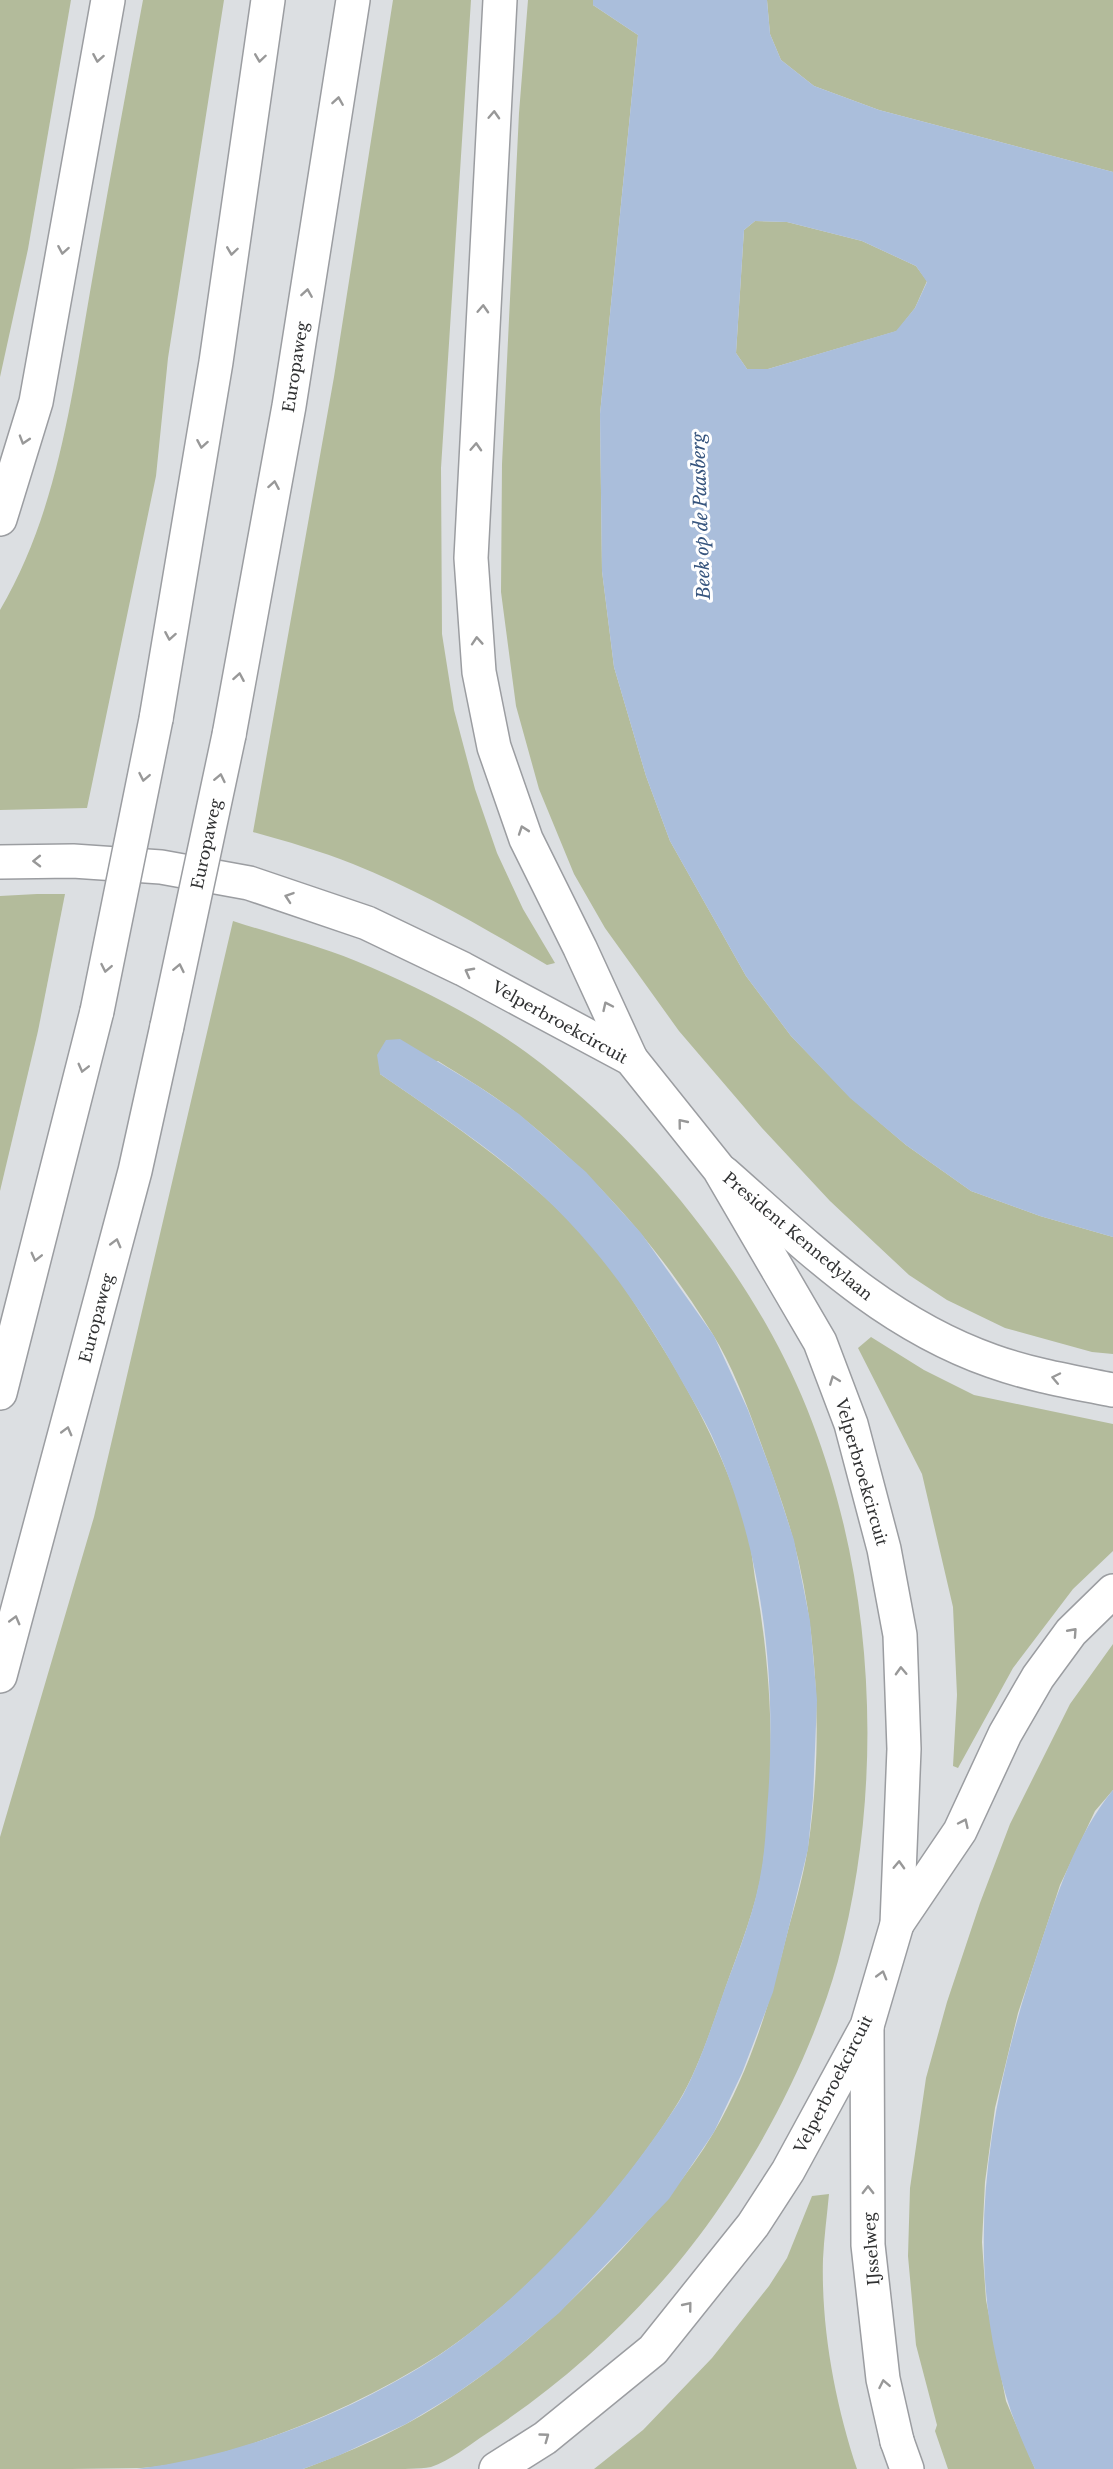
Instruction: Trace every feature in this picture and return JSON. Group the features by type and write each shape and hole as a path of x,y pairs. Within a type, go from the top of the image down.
{"main road":[{"path":"0,519 36,402 108,0"},
{"path":"0,1393 97,1011 156,719 216,362 268,0"},
{"name":"Europaweg","path":"0,1676 132,1182 229,735 289,406 352,0"},
{"path":"500,0 471,558 479,672 494,747 526,839 631,1059"},
{"name":"Velperbroekcircuit","path":"0,862 73,861 161,867 249,883 367,923 463,969 631,1059 719,1169 820,1342 851,1424 884,1549 900,1635 904,1749 897,1924 867,2026 788,2171 753,2225 653,2350 546,2438 496,2469"},
{"name":"President Kennedylaan","path":"719,1169 826,1263 877,1303 908,1323 992,1361 1049,1377 1113,1390"},
{"path":"897,1924 960,1831 1005,1734 1038,1677 1071,1632 1113,1591"},
{"name":"IJsselweg","path":"867,2026 868,2245 883,2379 902,2455"}],"green space":[{"path":"0,0 71,0 28,249 0,377"},
{"path":"143,0 224,0 168,358 156,476 87,808 0,810 0,610 35,535 59,456 76,374"},
{"path":"393,0 471,0 441,468 442,634 454,710 475,789 497,853 523,909 555,963 547,965 500,937 403,886 328,855 253,832 334,377"},
{"path":"528,0 593,0 593,5 638,35 600,414 602,571 614,667 646,776 670,841 746,976 791,1036 851,1098 906,1145 971,1191 1040,1216 1113,1237 1113,1354 1092,1352 1005,1328 947,1300 909,1275 830,1201 762,1128 679,1031 605,928 574,874 539,789 516,706 501,592 502,464 519,113"},
{"path":"767,0 1113,0 1113,172 879,110 814,86 781,60 770,34"},
{"path":"755,221 787,222 862,241 916,266 927,281 915,308 897,331 768,369 747,369 736,353 744,230"},
{"path":"65,894 38,1031 0,1191 0,896"},
{"path":"233,921 326,950 380,971 453,1007 522,1049 576,1092 638,1152 694,1217 744,1287 766,1324 802,1396 830,1473 850,1553 862,1635 867,1719 865,1801 855,1883 838,1961 825,2004 788,2091 765,2134 714,2216 686,2253 638,2308 555,2384 510,2418 445,2461 431,2467 410,2469 303,2469 356,2448 408,2423 494,2366 573,2299 621,2250 682,2179 726,2110 756,2040 779,1966 803,1871 813,1810 816,1771 816,1692 802,1576 786,1514 759,1438 732,1371 712,1333 671,1272 625,1215 574,1163 519,1115 438,1061 380,1074 467,1135 523,1178 549,1201 598,1252 625,1288 664,1350 693,1400 719,1453 740,1506 749,1540 766,1653 769,1689 770,1794 763,1864 752,1911 699,2061 686,2089 657,2135 603,2205 572,2240 539,2273 472,2331 439,2355 367,2396 291,2430 239,2448 190,2461 153,2467 0,2469 0,1837 94,1517"},
{"path":"871,1337 924,1370 974,1395 1113,1424 1113,1551 1073,1589 1013,1668 958,1768 953,1766 957,1695 953,1607 922,1474 858,1348"},
{"path":"1113,1644 1113,1790 1095,1811 1060,1885 1018,2013 995,2108 985,2182 982,2242 986,2300 1006,2401 1035,2469 948,2469 935,2431 937,2425 916,2345 908,2256 910,2188 926,2078 947,2002 980,1903 1010,1824 1070,1704"},
{"path":"829,2194 823,2259 824,2312 836,2392 857,2469 594,2469 643,2430 712,2358 769,2286 787,2258 812,2196"}],"water":[{"name":"Beek op de Paasberg","path":"593,0 767,0 770,34 781,60 814,86 879,110 1113,172 1113,1237 1040,1216 971,1191 906,1145 850,1098 791,1036 746,976 670,841 646,776 614,667 602,571 600,414 638,35 593,5","holes":["755,221 787,222 862,241 916,266 927,282 915,308 896,331 768,369 747,369 736,353 744,230"]},
{"path":"400,1039 478,1086 519,1114 586,1172 641,1233 714,1336 748,1410 773,1476 794,1540 810,1621 817,1700 813,1798 808,1849 773,1992 742,2073 714,2132 669,2199 559,2313 498,2364 454,2395 406,2424 340,2455 303,2469 137,2469 216,2454 256,2442 371,2395 461,2340 518,2292 607,2199 681,2099 710,2031 746,1929 759,1882 765,1845 770,1762 768,1666 763,1618 744,1524 711,1434 649,1325 590,1245 543,1196 517,1173 450,1122 380,1074 377,1055 386,1040"},
{"path":"1113,1790 1113,2469 1035,2469 1009,2405 993,2340 985,2275 984,2210 991,2144 1003,2079 1019,2014 1053,1907 1088,1826"}]}
